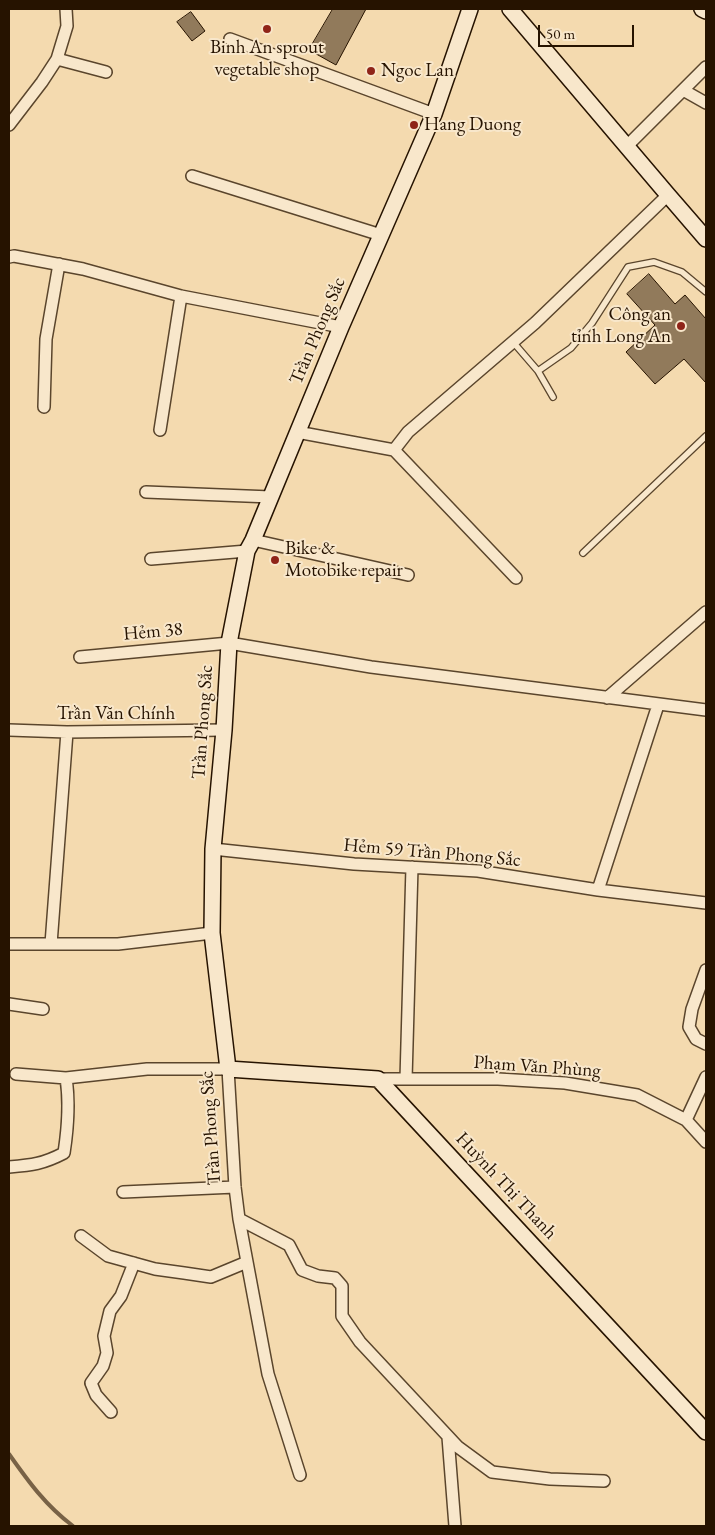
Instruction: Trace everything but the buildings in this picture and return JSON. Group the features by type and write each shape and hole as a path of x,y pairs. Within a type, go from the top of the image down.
{"street":[{"path":"9,125 42,82 56,59 67,26 66,9"},
{"name":"Trần Phong Sắc","path":"300,1475 268,1374 239,1218 235,1187 228,1069 212,933 213,849 224,730 229,643 250,546 340,327 434,114 470,9"},
{"path":"510,9 706,239"},
{"path":"702,9 706,11"},
{"path":"230,38 434,114"},
{"path":"56,59 106,72"},
{"path":"627,146 706,67"},
{"path":"683,90 706,103"},
{"path":"192,176 381,235"},
{"path":"394,450 408,432 535,323 668,196"},
{"path":"9,257 14,256 59,264 181,296 340,327"},
{"path":"44,407 46,339 59,264"},
{"path":"160,430 181,296"},
{"path":"297,432 394,450 516,578"},
{"path":"146,492 271,497"},
{"path":"151,559 250,546 408,575"},
{"path":"607,698 706,612"},
{"name":"Hẻm 38","path":"80,657 229,643 371,667 706,710"},
{"path":"598,890 658,704"},
{"name":"Trần Văn Chính","path":"9,730 68,732 224,730"},
{"path":"51,944 68,732"},
{"name":"Hẻm 59 Trần Phong Sắc","path":"213,849 354,864 478,871 598,890 706,903"},
{"path":"406,1079 412,867"},
{"path":"9,944 118,944 212,933"},
{"path":"706,970 692,1009 689,1028 696,1039 706,1044"},
{"path":"9,1004 43,1009"},
{"path":"16,1074 66,1078 147,1070 228,1069 378,1079"},
{"path":"686,1120 706,1077"},
{"path":"9,1166 27,1166 46,1162 64,1153 68,1129 69,1097 66,1078"},
{"name":"Phạm Văn Phùng","path":"378,1079 498,1079 565,1083 637,1095 686,1120 706,1142"},
{"name":"Huỳnh Thị Thanh","path":"378,1079 706,1432"},
{"path":"123,1192 235,1187"},
{"path":"239,1218 289,1245 302,1270 318,1276 335,1278 342,1286 342,1316 360,1342 458,1447 492,1472 550,1479 604,1481"},
{"path":"81,1236 108,1256 156,1269 211,1277 247,1262"},
{"path":"111,1412 96,1395 91,1383 103,1366 107,1353 104,1336 110,1311 121,1296 134,1263"},
{"path":"448,1437 455,1526"}],"lane":[{"path":"538,372 571,348 592,323 628,266 654,262 682,272 706,292"},
{"path":"513,342 538,372 553,397"},
{"path":"583,553 706,436"}],"waterway":[{"path":"9,1454 46,1502 73,1526"}],"place":[{"name":"Binh An sprout vegetable shop","path":"267,29"},
{"name":"Ngoc Lan","path":"371,71"},
{"name":"Hang Duong","path":"414,125"},
{"name":"Công an tỉnh Long An","path":"681,326"},
{"name":"Bike & Motobike repair","path":"275,560"}]}
